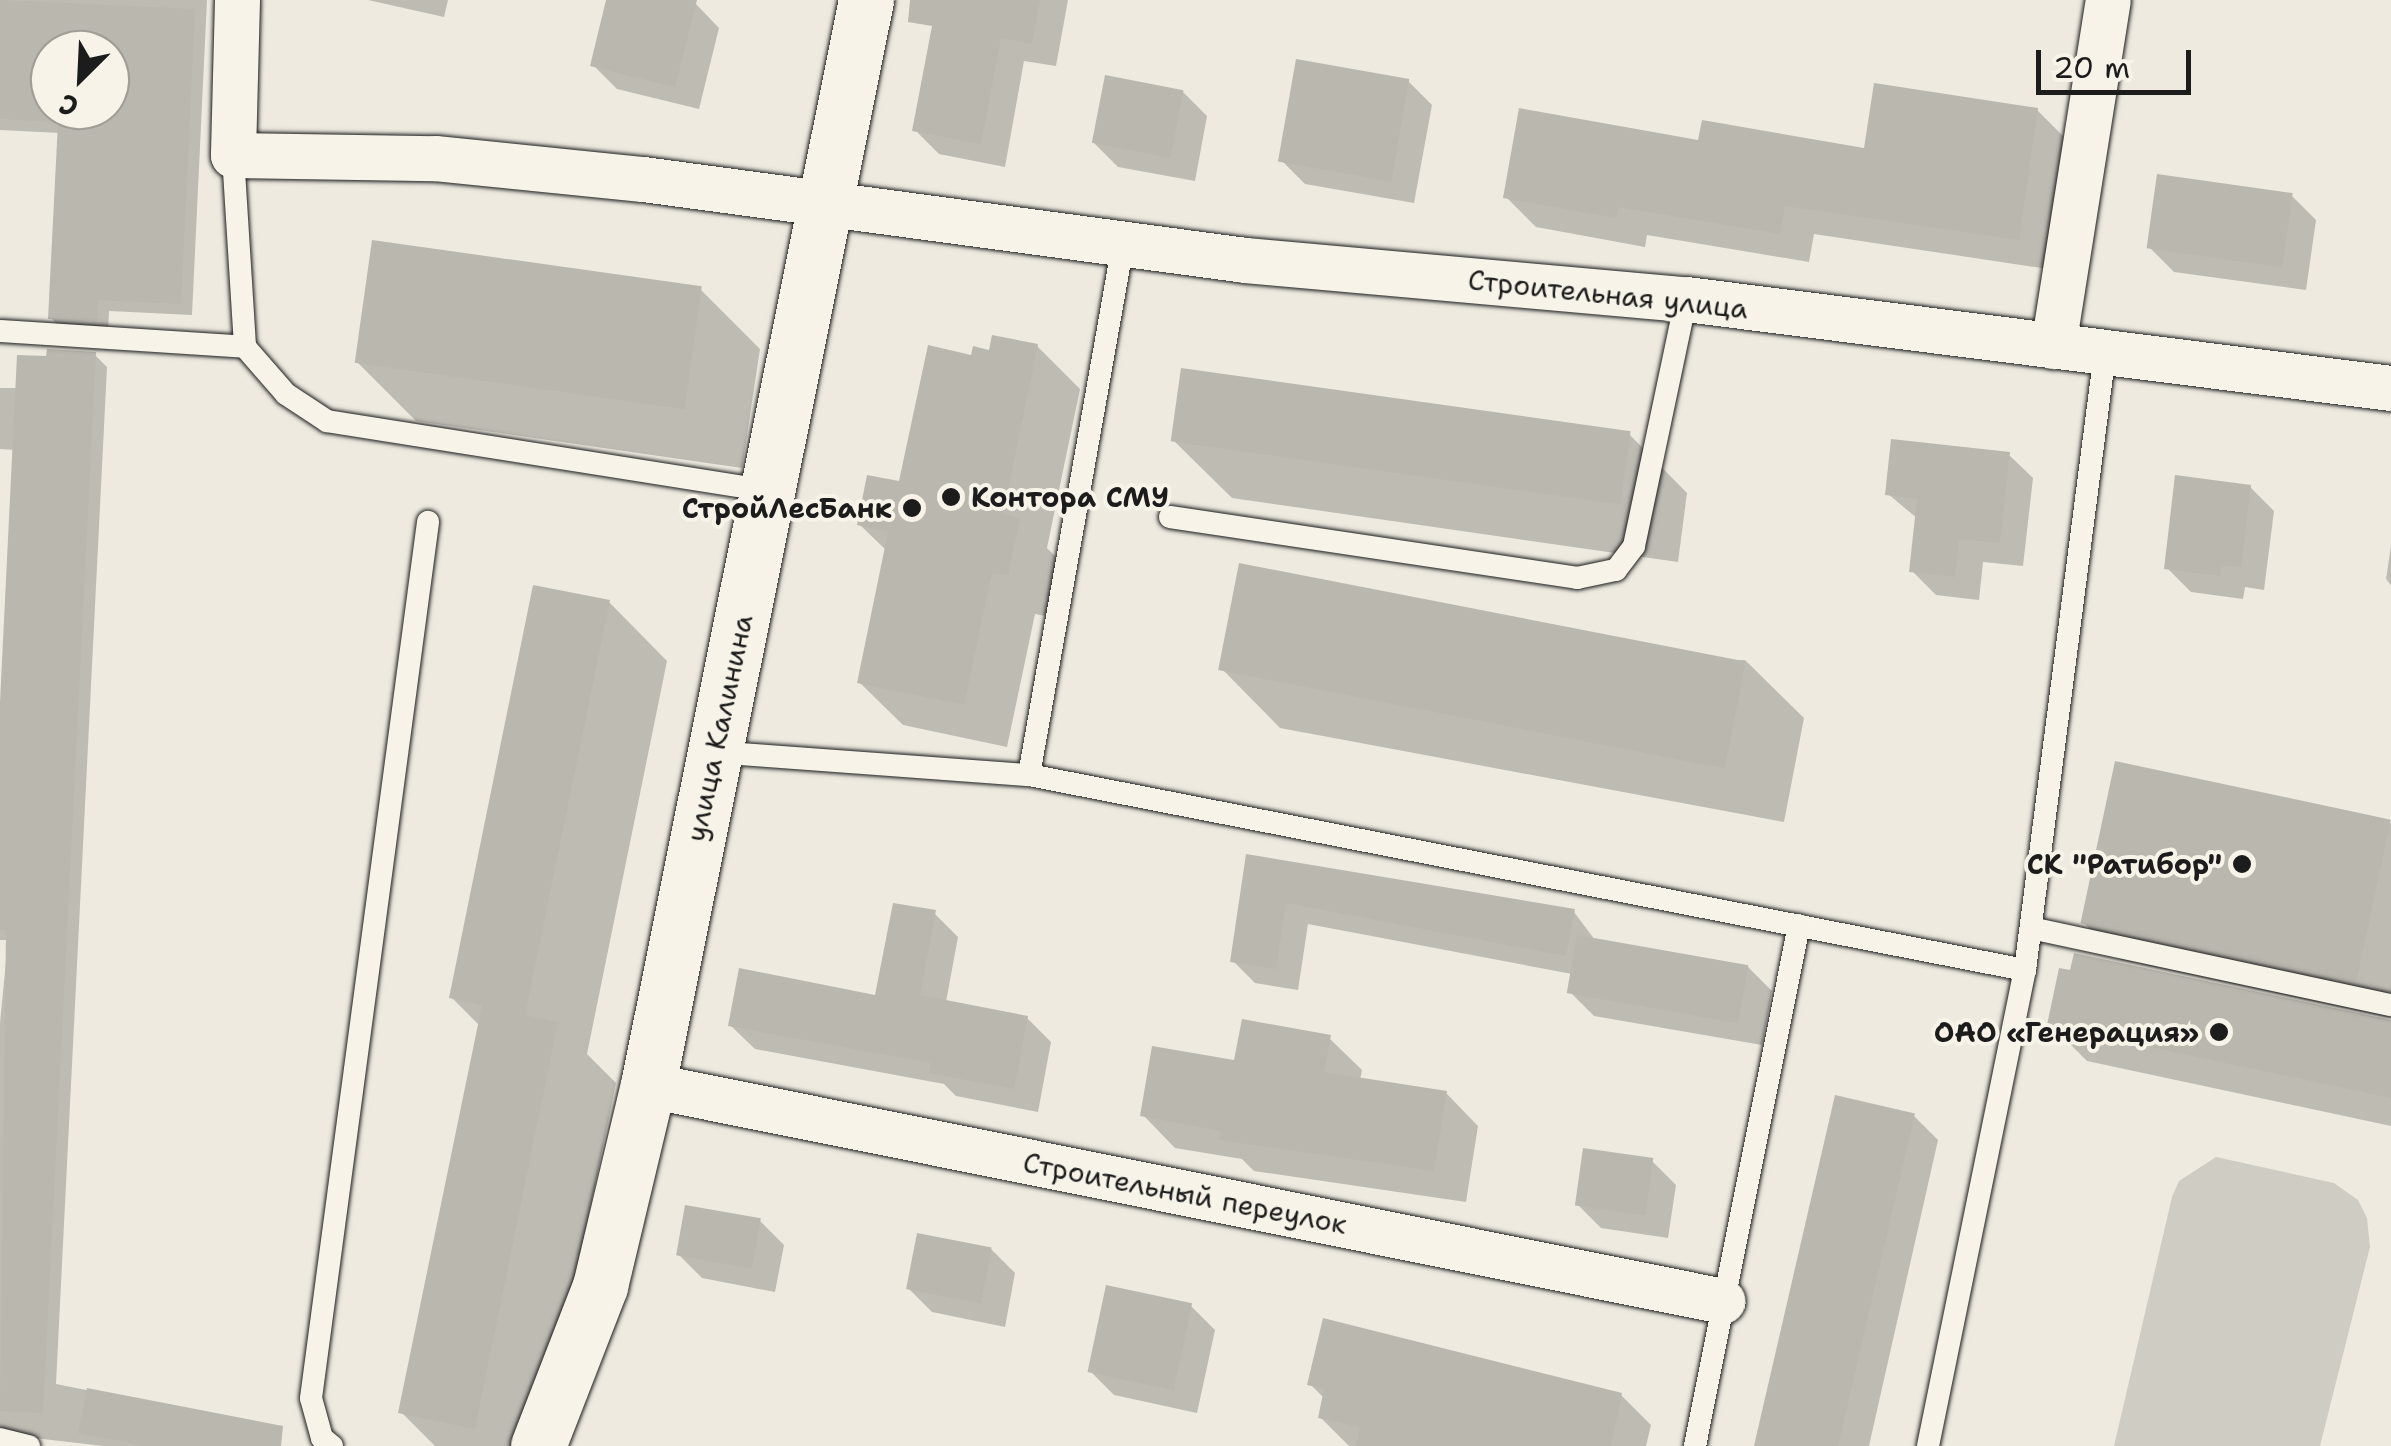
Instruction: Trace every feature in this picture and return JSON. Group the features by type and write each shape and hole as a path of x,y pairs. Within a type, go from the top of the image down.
{"street":[{"path":"233,155 237,0"},
{"name":"улица Калинина","path":"538,1446 600,1286 648,1085 866,0"},
{"path":"2054,346 2108,0"},
{"name":"Строительная улица","path":"233,155 436,158 1123,244 1686,299 2391,388"},
{"name":"Строительный переулок","path":"648,1085 1723,1301"}],"lane":[{"path":"233,155 245,347 286,394 327,421 768,491"},
{"path":"1029,775 1123,244"},
{"path":"1170,516 1577,578 1616,570 1634,546 1686,299"},
{"path":"0,331 245,347"},
{"path":"1928,1446 2025,970 2105,352"},
{"path":"332,1446 322,1438 312,1398 428,522"},
{"path":"714,752 1029,775 2025,970"},
{"path":"1695,1446 1799,926"},
{"path":"2031,928 2391,1005"},
{"path":"0,1438 29,1446"}],"shaded area":[{"path":"2216,1157 2334,1183 2358,1200 2367,1218 2370,1247 2320,1446 2114,1446 2172,1197 2179,1181"}],"building":[{"path":"0,0 195,9 181,304 98,300 97,322 48,319 58,130 130,130 130,30 30,30 30,121 0,119"},
{"path":"606,0 697,0 675,87 590,66"},
{"path":"910,0 1040,0 1032,44 1001,38 981,144 912,131 932,26 908,22"},
{"path":"1296,59 1409,79 1391,181 1278,161"},
{"path":"1105,75 1184,90 1170,158 1092,143"},
{"path":"1874,83 2038,108 2019,240 1785,206 1780,234 1618,207 1616,218 1503,198 1519,108 1698,140 1702,120 1864,148"},
{"path":"2157,174 2293,193 2282,267 2147,248"},
{"path":"372,240 702,286 685,409 355,363"},
{"name":"Контора СМУ","path":"992,335 1038,344 1003,514 1020,518 1008,575 992,572 964,705 857,683 888,532 857,525 867,475 899,481 928,345 971,355 973,346 989,350"},
{"path":"47,349 96,352 43,1413 0,1411 6,930 0,930 0,702 17,355 46,356"},
{"path":"1181,368 1631,431 1620,504 1171,441"},
{"path":"1891,439 2010,452 2000,543 1959,539 1955,577 1909,572 1917,499 1885,495"},
{"path":"2175,475 2251,485 2241,567 2221,565 2220,576 2164,569"},
{"path":"1239,563 1746,661 1725,768 1218,670"},
{"path":"533,585 610,600 525,1015 558,1022 475,1429 398,1413 482,1005 449,998"},
{"name":"СК \"Ратибор\"","path":"2115,761 2391,820 2356,982 2080,923"},
{"path":"1246,854 1575,909 1566,956 1286,903 1276,969 1230,962"},
{"path":"893,903 936,910 920,995 1028,1016 1014,1089 929,1073 931,1063 728,1026 739,968 875,995"},
{"path":"1577,935 1748,965 1738,1023 1567,993"},
{"name":"ОАО «Генерация»","path":"2074,953 2391,1020 2391,1098 2047,1025 2059,968 2070,970"},
{"path":"1242,1019 1331,1035 1324,1072 1447,1091 1434,1171 1219,1140 1221,1131 1140,1116 1152,1046 1234,1060"},
{"path":"1835,1095 1915,1113 1838,1446 1754,1446"},
{"path":"1583,1148 1653,1158 1645,1215 1575,1205"},
{"path":"685,1205 761,1218 752,1269 676,1255"},
{"path":"917,1233 992,1248 981,1303 906,1289"},
{"path":"1106,1285 1192,1303 1174,1390 1087,1372"},
{"path":"1323,1318 1622,1393 1611,1446 1356,1446 1360,1427 1318,1418 1324,1389 1307,1385"},
{"path":"87,1388 283,1426 281,1446 146,1446 78,1433"}],"place":[{"name":"Контора СМУ","path":"951,497"},
{"name":"СтройЛесБанк","path":"912,508"},
{"name":"СК \"Ратибор\"","path":"2242,864"},
{"name":"ОАО «Генерация»","path":"2219,1032"}]}
